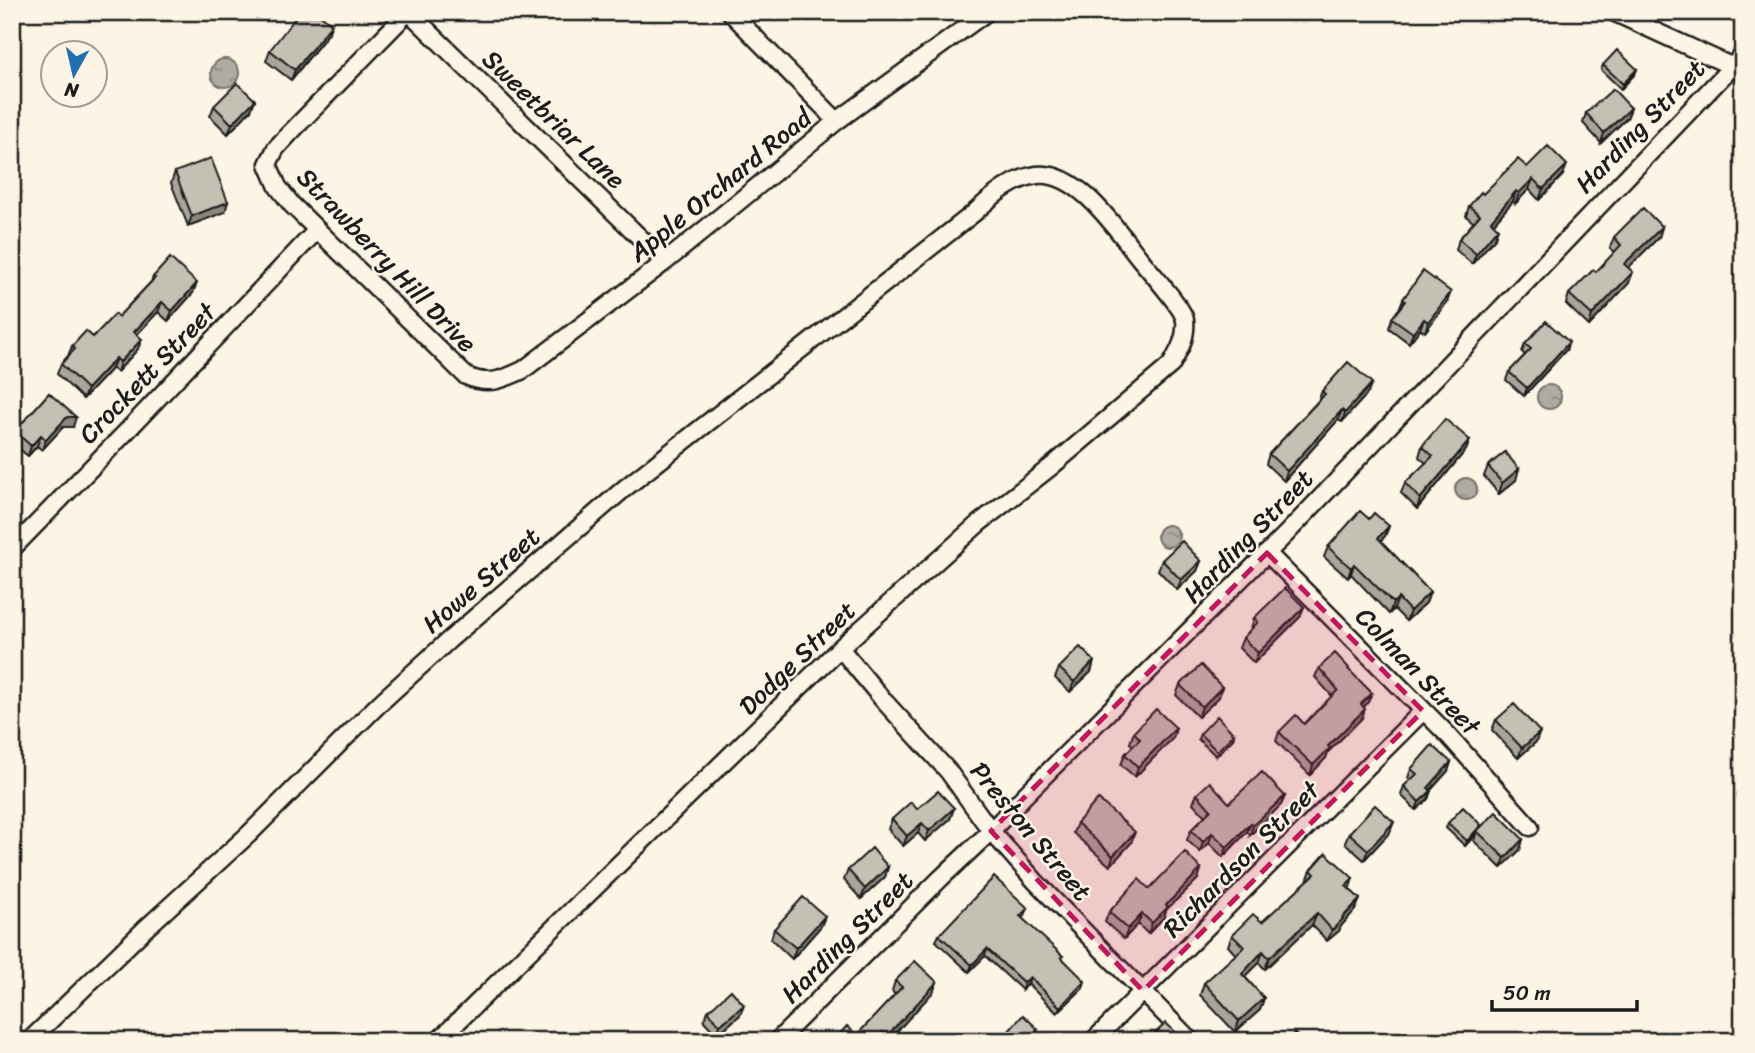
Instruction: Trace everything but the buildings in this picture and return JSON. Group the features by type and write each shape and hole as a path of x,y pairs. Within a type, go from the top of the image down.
{"street":[{"name":"Strawberry Hill Drive","path":"408,12 276,148 268,164 278,187 317,230 466,376 479,382"},
{"name":"Sweetbriar Lane","path":"408,12 665,262"},
{"path":"730,12 838,121"},
{"name":"Apple Orchard Road","path":"479,382 507,378 523,370 665,262 838,121 987,12"},
{"path":"1613,12 1737,60"},
{"name":"Harding Street","path":"777,1041 991,831 1267,553 1737,60"},
{"name":"Howe Street","path":"29,1041 249,834 380,703 449,640 625,488 1014,182 1038,175 1058,177 1080,190 1171,296 1185,318"},
{"name":"Crockett Street","path":"12,550 317,230"},
{"name":"Dodge Street","path":"438,1041 840,648 978,524 1052,466 1171,365 1183,345 1185,318"},
{"name":"Colman Street","path":"1267,553 1449,736 1530,827"},
{"name":"Preston Street","path":"840,648 947,771 991,831 1191,1041"},
{"name":"Richardson Street","path":"1093,1041 1423,711"}],"highlighted area":[{"path":"1267,553 1423,711 1143,991 991,831"}],"water":[{"path":"225,59 235,63 239,73 235,83 225,87 215,83 211,73 215,63"},
{"path":"1549,385 1558,388 1561,397 1558,406 1549,409 1540,406 1537,397 1540,388"},
{"path":"1462,478 1470,478 1477,485 1477,493 1470,500 1462,500 1455,493 1455,485"},
{"path":"1164,525 1172,525 1179,532 1179,540 1172,547 1164,547 1157,540 1157,532"}]}
